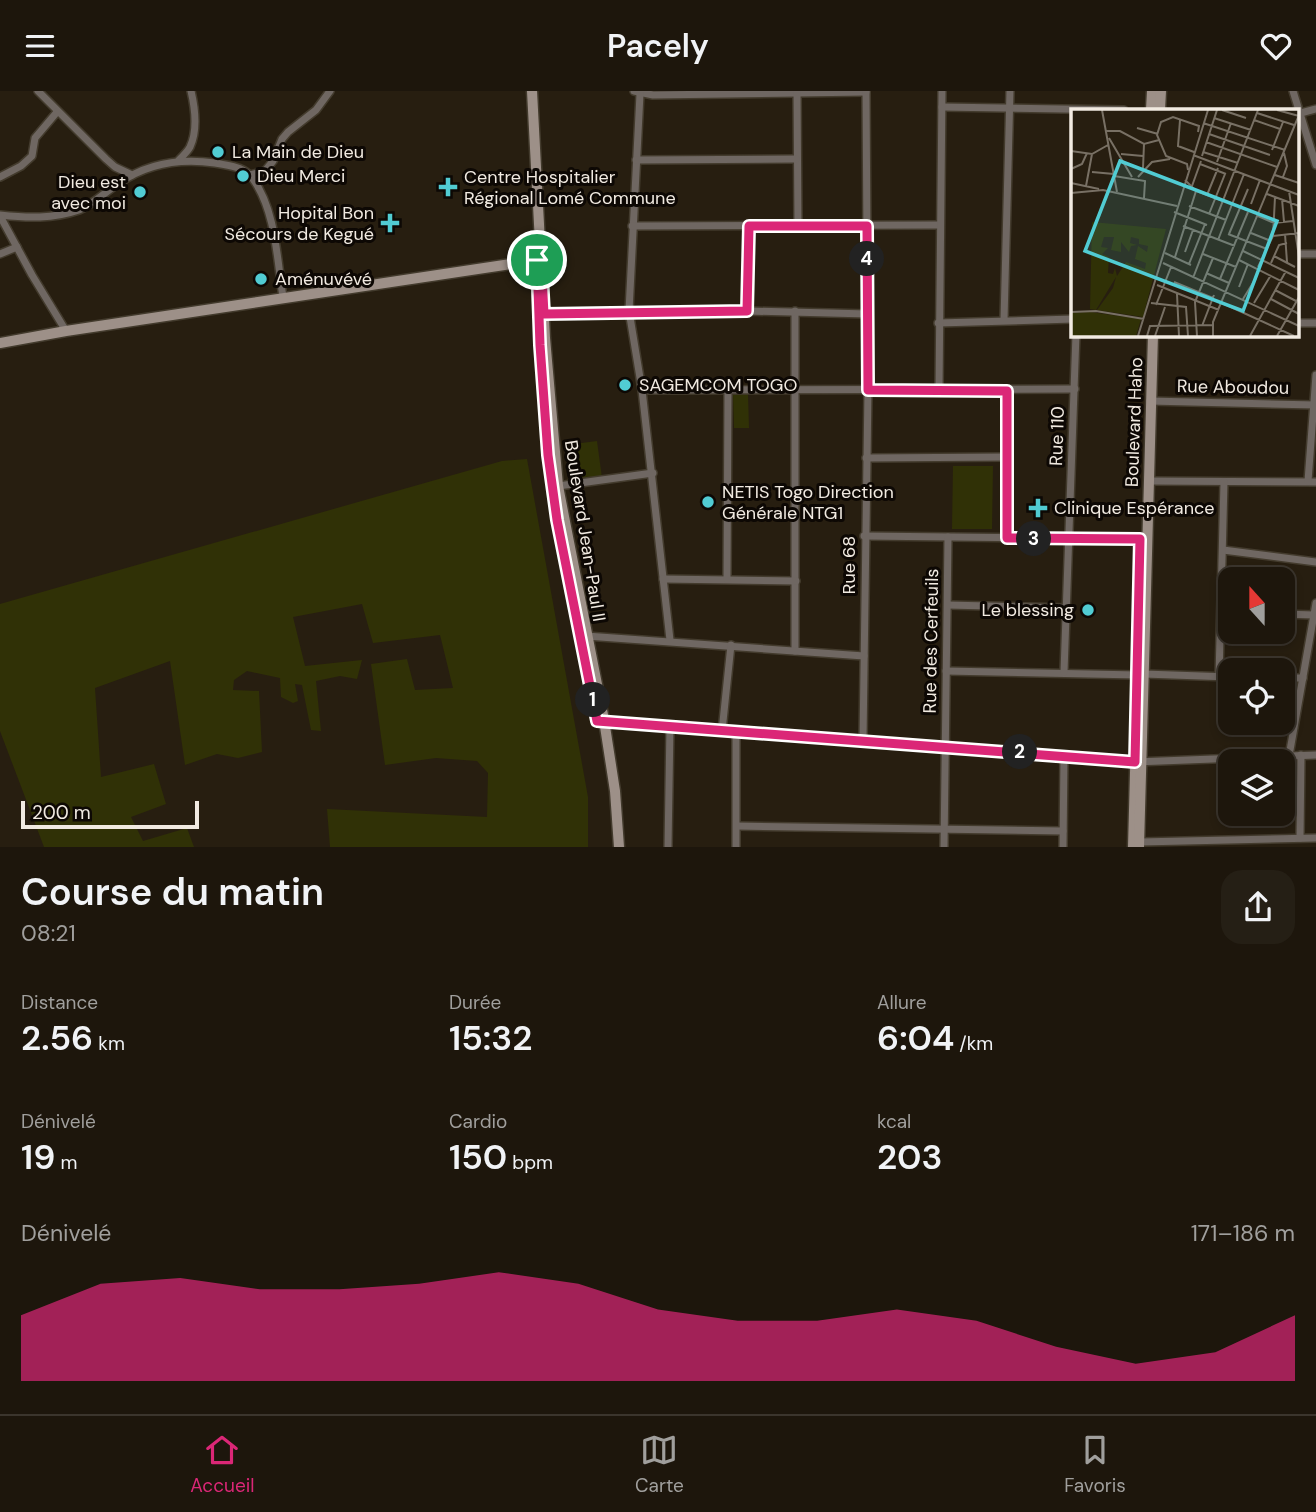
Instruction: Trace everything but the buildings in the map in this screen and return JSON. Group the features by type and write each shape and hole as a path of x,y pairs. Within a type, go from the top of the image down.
{"main road":[{"name":"Boulevard Jean-Paul II","path":"530,91 548,455 557,520 615,791 619,847"},
{"path":"1151,109 1152,91"},
{"path":"1160,109 1161,91"},
{"path":"0,343 539,259"},
{"name":"Boulevard Jean-Paul II","path":"541,314 558,486 601,721 612,847"},
{"name":"Boulevard Haho","path":"1137,845 1146,336"},
{"name":"Boulevard Haho","path":"1144,539 1153,336"}],"street":[{"path":"38,91 106,159 132,175"},
{"path":"179,160 190,147 194,124 191,91"},
{"path":"250,175 265,170 273,161 282,139 316,110 330,91"},
{"path":"939,390 942,91"},
{"path":"1004,320 1010,91"},
{"path":"1293,91 1298,109"},
{"path":"670,640 653,473 629,311 637,92 866,92"},
{"path":"797,92 798,226"},
{"name":"Rue 68","path":"863,740 868,390 866,92"},
{"path":"942,107 1071,110"},
{"path":"1316,109 1299,114 1316,165"},
{"path":"0,177 21,166 32,156 34,138 57,112"},
{"path":"190,147 197,161"},
{"path":"636,160 796,159"},
{"path":"0,216 45,217 69,213 89,205 132,175 164,163 197,161 236,167 246,170 250,175 267,207 283,297"},
{"path":"0,216 66,331"},
{"path":"632,226 939,225"},
{"path":"747,311 749,226"},
{"path":"0,254 18,247"},
{"path":"1298,254 1316,254"},
{"path":"541,314 629,311 868,314"},
{"path":"795,311 795,651"},
{"path":"938,323 1071,319"},
{"path":"1298,323 1316,323"},
{"name":"Rue 110","path":"1064,672 1076,336"},
{"path":"1148,481 1312,482 1316,375"},
{"path":"642,390 1074,389"},
{"path":"727,579 728,390"},
{"path":"1007,391 1007,538"},
{"name":"Rue Aboudou","path":"1150,401 1315,405"},
{"path":"866,458 1007,457"},
{"path":"558,486 653,473"},
{"path":"1222,567 1224,482"},
{"path":"864,536 1144,539"},
{"name":"Rue des Cerfeuils","path":"944,847 948,537"},
{"path":"1223,550 1316,562"},
{"path":"663,579 796,581"},
{"path":"1290,749 1316,603"},
{"path":"948,605 1068,608"},
{"path":"1295,614 1314,615"},
{"path":"586,636 864,656"},
{"path":"722,731 731,645"},
{"path":"946,671 1218,677"},
{"path":"1295,678 1303,678"},
{"path":"601,721 1139,762 1218,759"},
{"path":"668,847 670,726"},
{"path":"736,732 736,847"},
{"path":"1300,838 1301,755"},
{"path":"1295,756 1316,755"},
{"path":"1063,847 1064,756"},
{"path":"737,826 1063,831"},
{"path":"1137,845 1316,838"}],"shaded area":[{"path":"748,394 749,428 734,428 733,395"},
{"path":"597,441 602,478 571,482 566,445"},
{"path":"527,459 588,797 588,847 330,847 327,809 487,817 488,773 477,761 436,758 385,765 371,664 407,659 415,690 453,688 440,635 373,643 362,604 293,617 305,666 362,660 357,679 340,676 316,681 321,731 311,730 302,685 295,684 298,701 293,703 281,697 280,678 247,671 234,680 233,690 259,691 262,752 238,758 217,754 185,765 170,661 95,688 101,777 154,764 166,804 131,817 143,841 187,828 194,847 44,847 0,731 0,604 502,461"},
{"path":"953,466 993,466 992,529 952,529"}],"place":[{"name":"La Main de Dieu","path":"218,152"},
{"name":"Dieu Merci","path":"243,176"},
{"name":"Centre Hospitalier Régional Lomé Commune","path":"448,187"},
{"name":"Dieu est avec moi","path":"140,192"},
{"name":"Hopital Bon Sécours de Kegué","path":"390,223"},
{"name":"Aménuvévé","path":"261,279"},
{"name":"SAGEMCOM TOGO","path":"625,385"},
{"name":"NETIS Togo Direction Générale NTG1","path":"708,502"},
{"name":"Clinique Espérance","path":"1038,508"},
{"name":"Le blessing","path":"1088,610"}],"route":[{"path":"749,226 867,226 868,390 1007,391 1007,538 1140,539 1135,762 597,721 557,520 548,455 537,260 541,257 544,314 747,311 749,226"}]}
